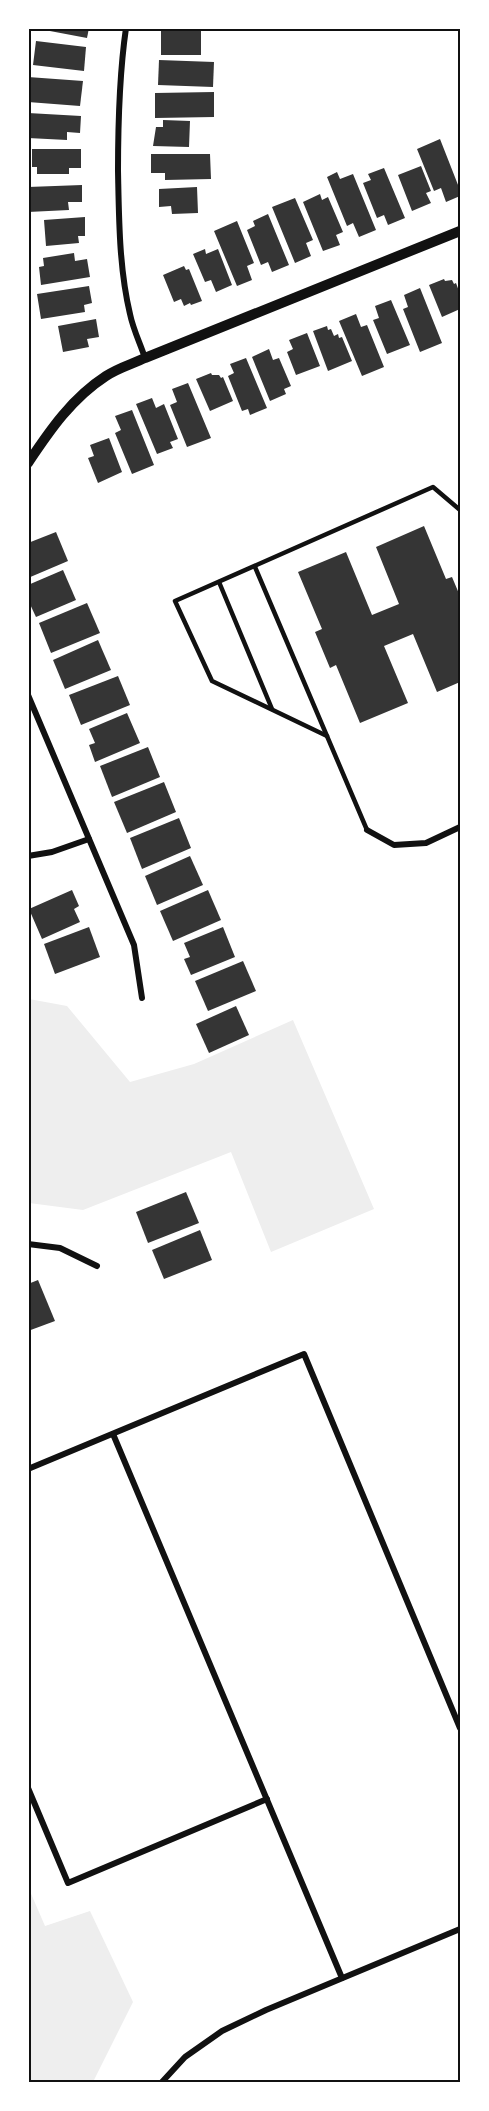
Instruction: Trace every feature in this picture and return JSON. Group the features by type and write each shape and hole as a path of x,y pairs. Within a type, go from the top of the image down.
{"street":[{"path":"126,28 118,121 119,207 123,275 130,315 144,358"},
{"path":"28,464 48,432 74,400 107,375 460,231"},
{"path":"28,695 134,945 142,998"},
{"path":"367,830 394,845 426,843 460,827"},
{"path":"28,856 52,852 89,839"},
{"path":"28,1244 60,1248 97,1266"},
{"path":"28,1469 304,1354 460,1728"},
{"path":"113,1434 342,1978"},
{"path":"28,1788 68,1883 267,1799"},
{"path":"162,2082 185,2056 222,2031 266,2010 460,1929"}],"lane":[{"path":"327,736 212,681 175,602 434,487 460,510"},
{"path":"255,567 367,830"},
{"path":"219,582 272,709"}],"shaded area":[{"path":"29,999 67,1006 130,1082 194,1064 293,1020 374,1209 271,1252 231,1152 83,1210 29,1203"},
{"path":"29,1889 45,1926 90,1911 133,2002 93,2082 29,2082"}],"building":[{"path":"34,28 89,28 87,38"},
{"path":"161,30 201,30 201,55 161,55"},
{"path":"36,41 86,47 84,71 33,65"},
{"path":"159,60 214,62 213,87 158,85"},
{"path":"28,77 83,81 80,106 28,102"},
{"path":"214,92 214,117 155,118 155,93"},
{"path":"28,113 81,116 80,133 67,132 67,140 28,138"},
{"path":"163,120 190,121 189,147 153,146 156,127 163,127"},
{"path":"440,139 460,190 460,196 446,202 441,188 434,191 417,149"},
{"path":"32,149 81,149 81,168 69,168 69,174 37,174 37,167 32,167"},
{"path":"151,154 210,154 211,179 165,180 165,173 151,173"},
{"path":"421,166 431,191 426,193 431,203 412,211 398,175"},
{"path":"384,168 405,218 388,225 384,215 377,218 363,183 371,180 368,174"},
{"path":"337,172 340,179 353,174 376,230 359,237 353,223 347,226 327,177"},
{"path":"82,185 82,202 68,202 69,210 28,212 28,187"},
{"path":"197,187 198,213 172,214 171,206 159,207 159,189"},
{"path":"320,194 322,200 328,197 343,232 336,235 340,245 323,251 303,202"},
{"path":"295,198 313,240 306,243 311,256 295,263 272,207"},
{"path":"268,214 289,265 272,272 268,262 261,265 247,230 255,226 253,221"},
{"path":"85,217 85,236 78,236 79,243 46,246 44,220"},
{"path":"237,221 254,263 247,266 252,280 237,286 214,231"},
{"path":"205,249 206,254 218,249 232,285 216,292 211,280 205,282 193,254"},
{"path":"74,253 75,261 87,259 90,277 41,285 39,267 44,266 43,258"},
{"path":"184,266 186,270 189,269 202,301 184,306 181,299 174,302 163,275"},
{"path":"444,279 456,283 460,294 460,309 442,317 429,285"},
{"path":"89,286 92,303 84,305 85,312 41,319 37,294"},
{"path":"420,288 442,343 420,352 403,309 408,307 404,295"},
{"path":"391,300 410,345 387,354 373,320 379,318 375,306"},
{"path":"356,314 361,327 367,325 384,367 362,376 339,321"},
{"path":"96,319 99,337 87,339 89,347 63,352 58,326"},
{"path":"327,326 334,336 338,334 339,338 342,337 352,361 328,371 313,331"},
{"path":"307,333 320,366 296,375 287,352 293,349 289,340"},
{"path":"269,349 273,360 279,358 291,386 284,389 286,394 270,401 252,357"},
{"path":"246,358 267,408 250,415 248,409 242,411 228,376 234,373 230,364"},
{"path":"211,373 223,377 233,401 210,411 196,379"},
{"path":"188,383 211,438 187,447 170,405 177,402 172,389"},
{"path":"152,398 156,408 164,404 178,439 170,442 173,448 157,454 136,404"},
{"path":"132,410 154,465 132,474 115,433 121,430 115,416"},
{"path":"109,438 122,472 98,483 88,458 94,456 90,445"},
{"path":"424,526 446,579 452,577 460,596 460,682 437,692 413,634 384,646 408,703 360,723 336,665 330,668 315,632 322,629 298,572 346,552 372,615 399,604 376,547"},
{"path":"56,532 68,561 28,578 28,543"},
{"path":"63,570 76,600 36,617 28,600 28,585"},
{"path":"87,603 100,633 51,653 39,623"},
{"path":"98,640 111,670 65,689 53,660"},
{"path":"118,676 130,705 81,725 69,695"},
{"path":"127,713 140,743 95,762 89,745 95,743 89,729"},
{"path":"148,747 160,777 112,797 100,766"},
{"path":"164,782 176,812 127,833 114,802"},
{"path":"179,818 191,848 142,869 130,838"},
{"path":"190,856 203,885 157,905 145,876"},
{"path":"72,890 79,906 74,909 80,922 42,939 29,909"},
{"path":"208,890 221,920 173,941 160,911"},
{"path":"89,927 100,957 55,974 44,944"},
{"path":"223,927 235,957 191,975 184,959 190,957 184,943"},
{"path":"243,961 256,991 208,1011 195,981"},
{"path":"236,1006 249,1035 209,1053 196,1024"},
{"path":"186,1192 199,1223 148,1243 136,1212"},
{"path":"200,1230 212,1260 164,1279 152,1250"},
{"path":"38,1280 55,1321 28,1331 28,1284"}]}
